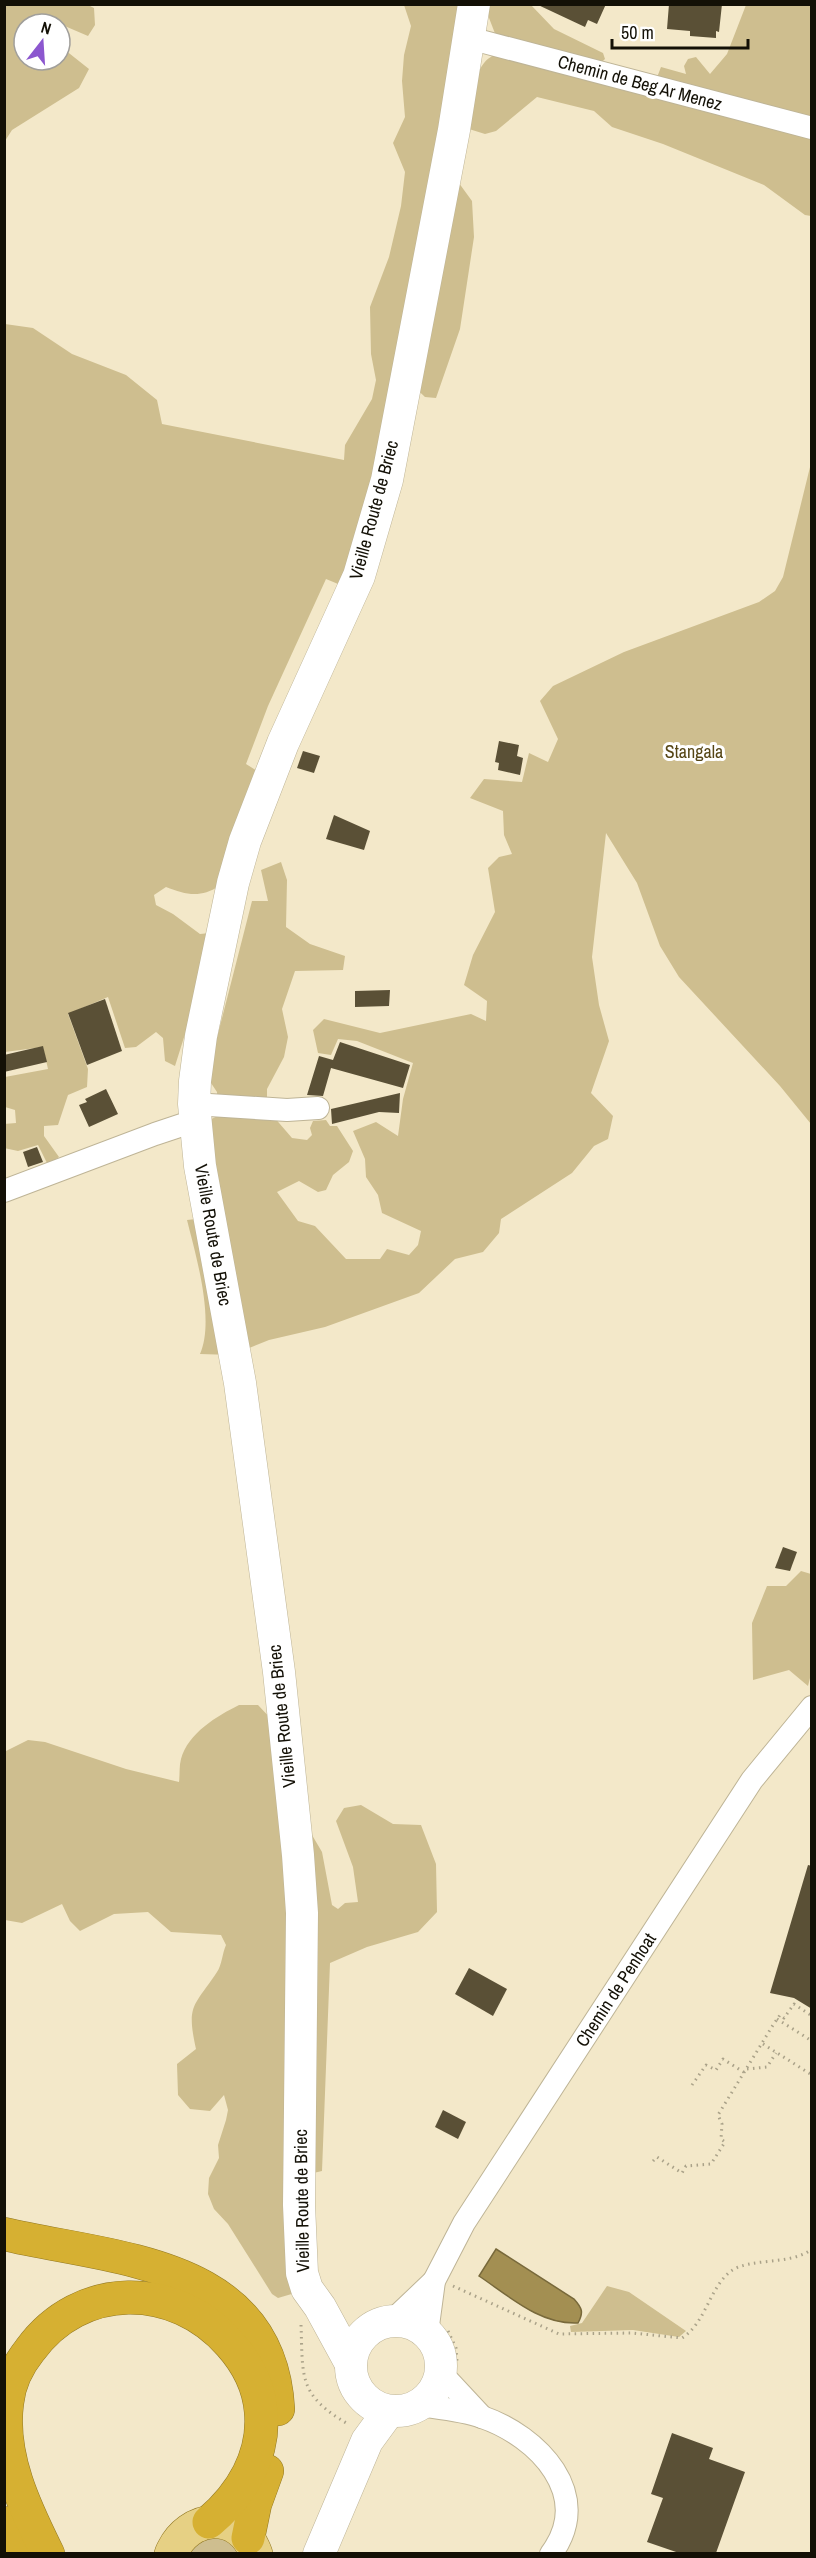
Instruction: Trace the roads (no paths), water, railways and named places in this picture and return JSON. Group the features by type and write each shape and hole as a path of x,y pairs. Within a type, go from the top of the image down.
{"highway":[{"path":"4,2234 147,2262 174,2271 215,2294 246,2320 268,2355 273,2371 279,2423 274,2450 255,2504 252,2546"},
{"path":"48,2553 31,2518 10,2460 6,2425 10,2386 26,2355 50,2326 74,2312 108,2300 151,2299 197,2314 215,2328 232,2347 257,2387 262,2420 260,2437 248,2477 234,2498 209,2522"},
{"path":"4,2523 24,2553"}],"main road":[{"path":"171,2553 176,2542 186,2531 209,2522 232,2526 252,2546"}],"street":[{"name":"Vieille Route de Briec","path":"350,2362 302,2274 299,2205 302,1913 298,1855 279,1672 242,1394 211,1229 195,1115 201,1036 238,862 283,743 358,576 387,480 474,4"},
{"name":"Chemin de Beg Ar Menez","path":"469,38 812,128"},
{"path":"4,1191 182,1125 195,1115 318,1108"},
{"name":"Chemin de Penhoat","path":"436,2328 447,2285 478,2199 726,1820 770,1757 812,1707"},
{"name":"Chemin de Penhoat","path":"385,2322 447,2285"},
{"path":"316,2301 345,2317 411,2323 436,2328 438,2351 482,2417"},
{"path":"385,2322 359,2339 350,2362 354,2385 360,2394 368,2402 482,2417 527,2443 556,2469 564,2490 566,2514 561,2538 551,2553"},
{"path":"366,2436 404,2408 434,2392 450,2371"},
{"path":"319,2553 366,2436 360,2394"}],"park label":[{"name":"Stangala","path":"694,752"}]}
